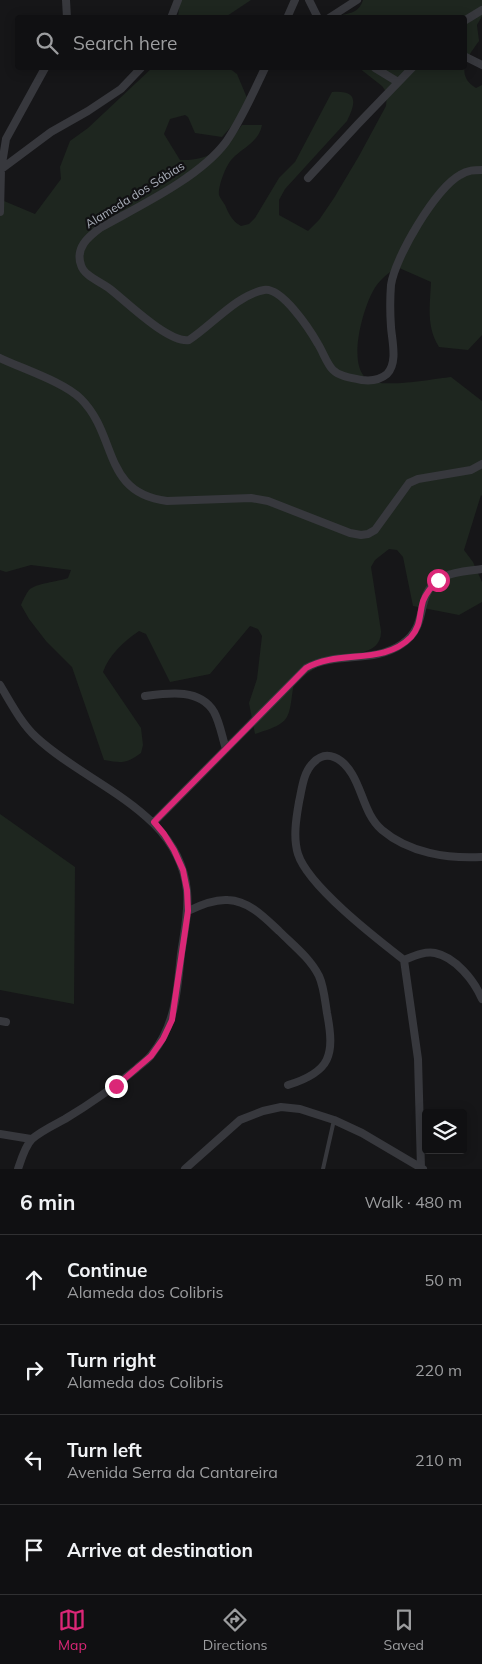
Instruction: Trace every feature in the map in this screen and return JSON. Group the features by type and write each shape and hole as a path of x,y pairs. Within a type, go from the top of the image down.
{"street":[{"path":"66,0 67,15"},
{"path":"172,15 178,0"},
{"path":"288,15 294,0"},
{"path":"308,0 316,15"},
{"path":"334,15 357,0"},
{"path":"467,19 482,10"},
{"path":"467,58 482,65"},
{"path":"0,212 0,170 6,139 44,70"},
{"path":"0,170 51,132 88,111 121,88 140,70"},
{"name":"Alameda dos Sábias","path":"264,70 236,126 225,143 211,158 186,178 100,228 88,237 81,249 80,264 82,269 156,326 180,340 189,340 247,296 266,289 276,293 286,301 306,325 334,371 369,381 380,378 387,374 392,364 391,284 398,261 418,224 446,185 469,170 482,170"},
{"path":"378,70 398,82"},
{"path":"308,178 410,70"},
{"path":"0,358 68,388 81,399 92,412 106,440 115,466 125,481 134,490 146,497 167,501 251,498 268,501 340,530 361,535 375,530 409,483 418,479 471,470 482,464"},
{"path":"154,822 306,668 317,663 380,654 401,645 417,630 423,601 429,590 438,580 451,574 482,569"},
{"path":"0,685 19,716 36,737 154,822 164,834 183,870 187,890 188,911 172,1020 163,1039 151,1056 116,1086 31,1140 18,1169"},
{"path":"145,696 182,694 199,697 208,703 215,713 226,750"},
{"path":"422,1168 418,1059 404,960 378,940 320,886 306,872 299,856 295,841 298,809 303,784 313,763 326,755 334,756 342,761 352,774 372,818 381,830 401,843 432,854 482,857"},
{"path":"188,911 202,904 227,900 249,906 262,915 307,959 319,977 329,1020 330,1051 327,1060 317,1072 288,1085"},
{"path":"404,960 420,954 434,953 449,959 470,979 482,999"},
{"path":"185,1169 240,1120 263,1111 281,1107 300,1109 334,1120 362,1133 422,1168"},
{"path":"0,1134 31,1140"}],"lane":[{"path":"323,1169 334,1120"}],"shaded area":[{"path":"177,0 251,0 228,15 178,15"},
{"path":"363,0 482,0 482,16 477,25 479,41 467,59 467,15 342,15 356,10"},
{"path":"150,70 232,70 237,74 250,105 222,137 195,133 188,117 185,115 170,119 164,134 180,160 190,160 216,152 230,140 242,125 262,125 258,136 236,155 227,166 220,186 220,197 231,217 241,226 249,224 255,218 279,178 295,162 332,92 346,93 353,98 352,108 347,121 285,189 279,200 279,215 308,231 319,220 334,198 386,106 387,93 382,86 362,70 464,70 469,83 476,88 482,85 482,335 468,350 439,347 430,324 431,282 397,267 384,277 369,299 361,323 357,349 361,372 367,379 374,382 395,383 451,377 482,401 482,496 464,550 473,562 482,582 482,602 459,615 413,606 403,557 397,550 389,549 375,560 371,567 381,631 380,639 376,646 362,653 328,661 294,682 291,704 286,718 276,726 255,734 249,703 257,679 262,636 258,629 250,626 210,674 170,682 146,634 139,631 118,649 109,660 103,672 141,728 143,745 141,753 124,762 104,760 72,667 46,641 21,605 29,590 42,584 68,578 71,570 31,565 6,572 0,570 0,202 4,201 35,214 61,179 60,167 70,141 88,128"},
{"path":"0,814 75,867 74,1004 0,990"}],"route":[{"path":"116,1086 151,1056 163,1039 172,1020 177,988 188,911 187,890 183,870 174,850 154,822 306,668 317,663 380,654 401,645 410,638 417,630 420,622 423,601 429,590 438,580"}]}
